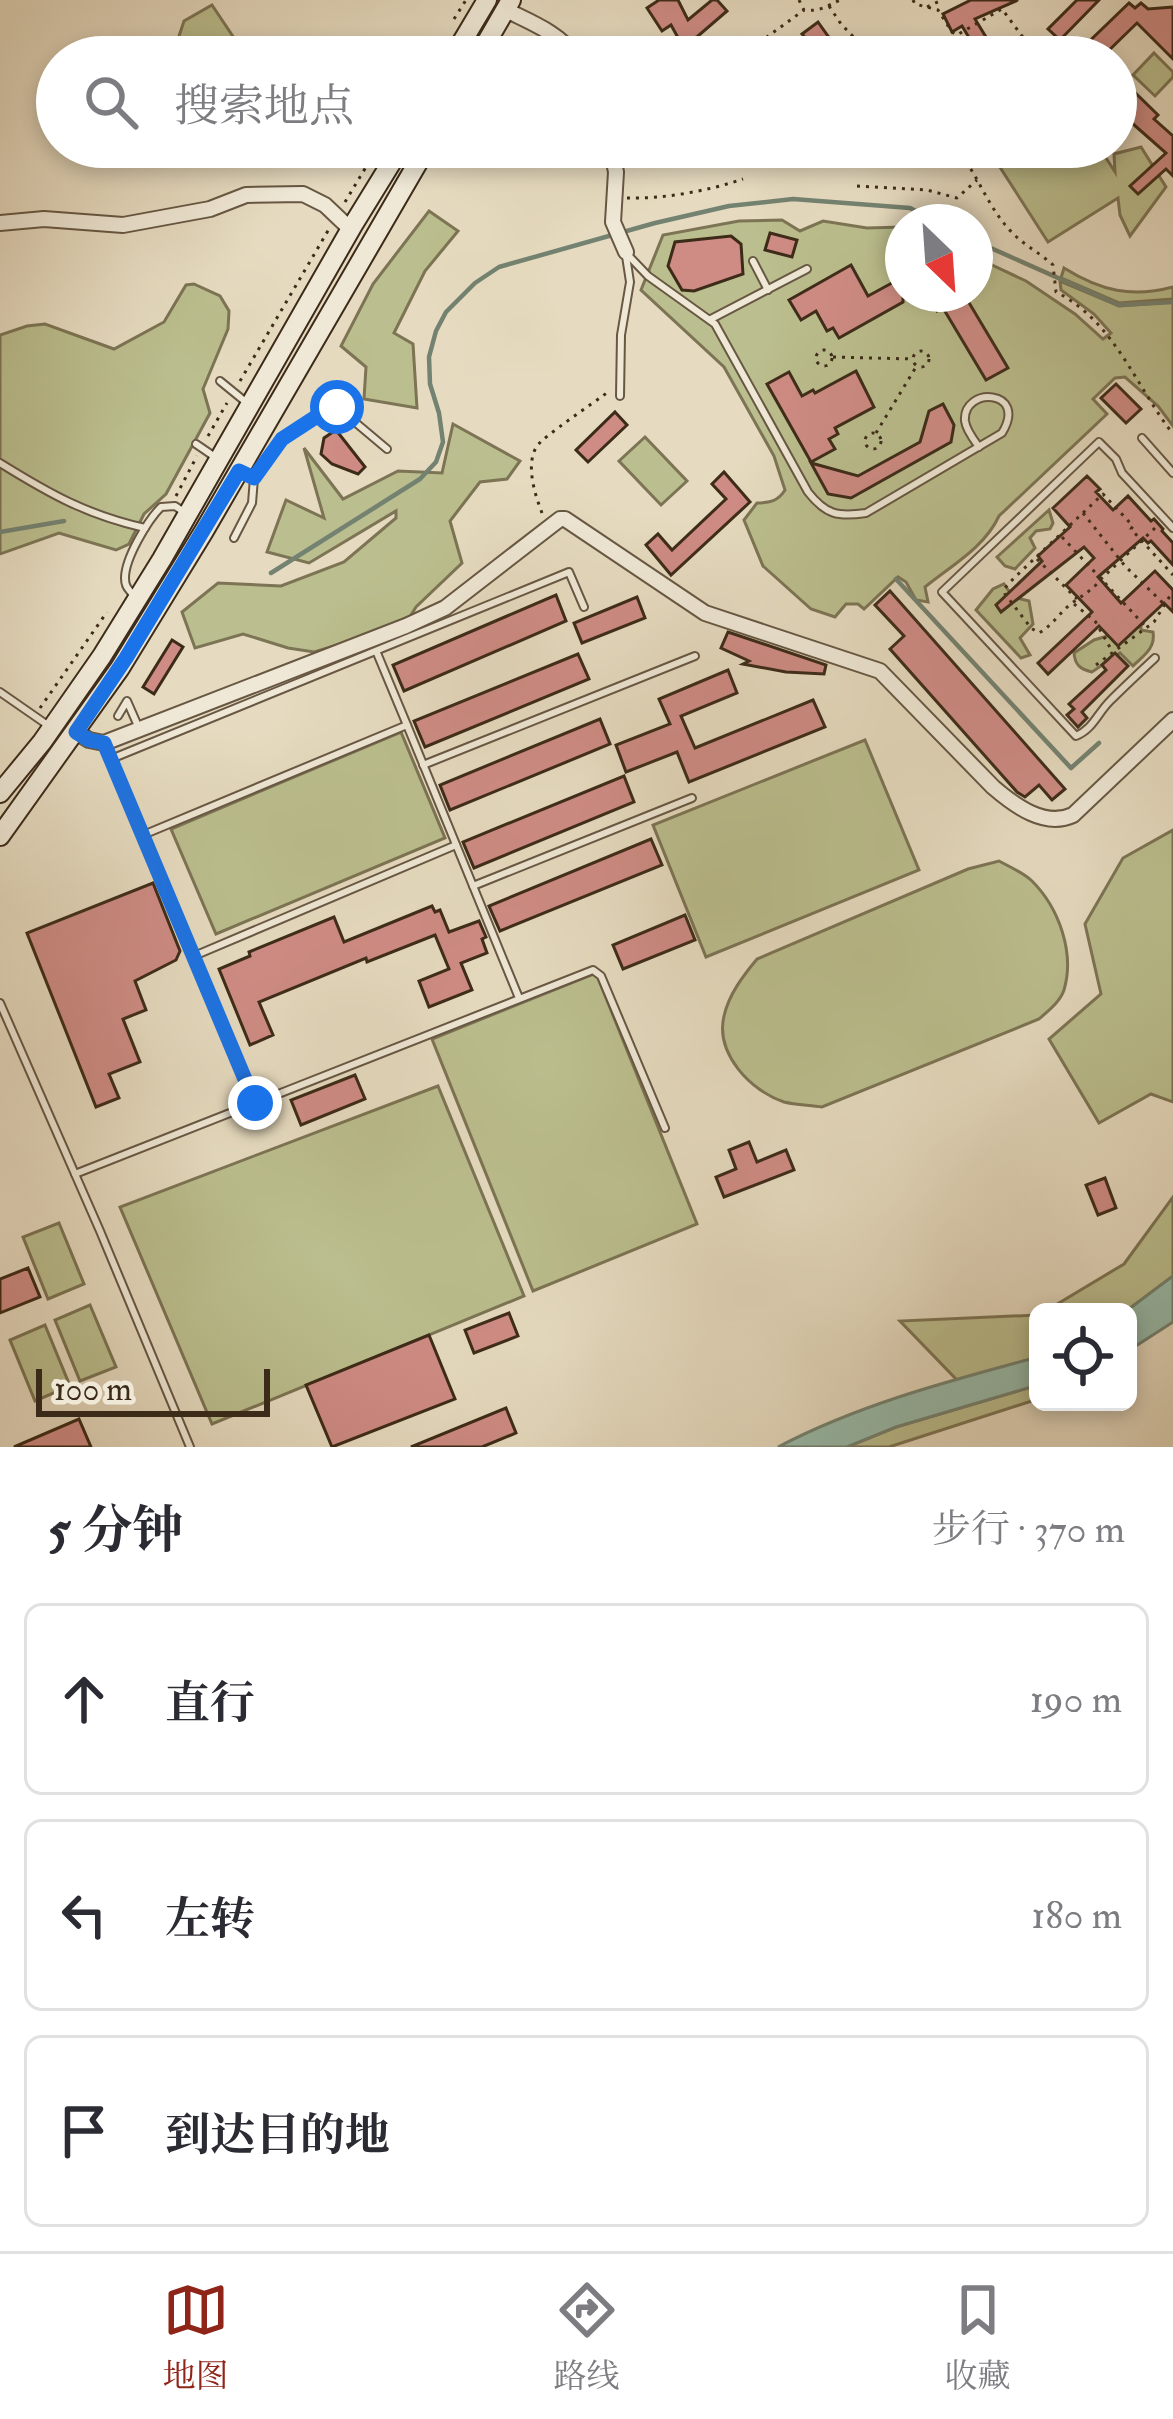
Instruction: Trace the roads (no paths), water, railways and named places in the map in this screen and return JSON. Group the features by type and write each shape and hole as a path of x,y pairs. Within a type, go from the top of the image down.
{"main road":[{"path":"466,36 487,0"},
{"path":"491,36 509,5"},
{"path":"3,784 52,728 137,600 388,168"},
{"path":"0,836 76,732 247,474 415,168"}],"street":[{"path":"509,5 555,36"},
{"path":"615,168 618,199 613,222 626,252"},
{"path":"0,223 44,220 123,225 210,209 246,195 304,194 353,225"},
{"path":"76,732 104,743 406,626 445,608 560,519 573,521 705,613 880,671 993,788 1044,819 1073,814 1173,720"}],"lane":[{"path":"626,252 649,276 711,320 819,506 848,515 866,513 979,447 1002,433 1009,422 1008,409 995,396 974,401 965,417 979,447"},
{"path":"620,396 621,335 629,282 626,252"},
{"path":"753,261 768,290"},
{"path":"711,320 807,269"},
{"path":"220,381 249,405"},
{"path":"234,538 252,503 247,474 282,439 328,409 337,407 388,449"},
{"path":"1142,438 1173,473"},
{"path":"1155,658 1105,705 1095,723 1076,736 942,592 1099,442 1173,528"},
{"path":"200,443 218,459"},
{"path":"0,463 102,518 146,528"},
{"path":"137,600 125,576 146,528 161,507 176,506 187,514"},
{"path":"1165,518 1173,510"},
{"path":"111,759 569,572 584,607"},
{"path":"377,652 519,998"},
{"path":"423,765 695,656"},
{"path":"0,692 52,728"},
{"path":"118,716 129,697 140,729"},
{"path":"143,835 406,725"},
{"path":"104,743 255,1103"},
{"path":"473,886 692,799"},
{"path":"194,956 456,845"},
{"path":"75,1174 589,970 598,971 665,1129"},
{"path":"0,1003 190,1447"},
{"path":"0,1017 9,1023"}],"waterway":[{"path":"271,573 420,479 436,462 443,442 430,384 429,357 436,331 446,312 499,267 729,206 793,199 885,206"},
{"path":"993,249 1119,305 1173,302"},
{"path":"0,532 64,521"},
{"path":"896,579 1071,768 1099,743"}]}
